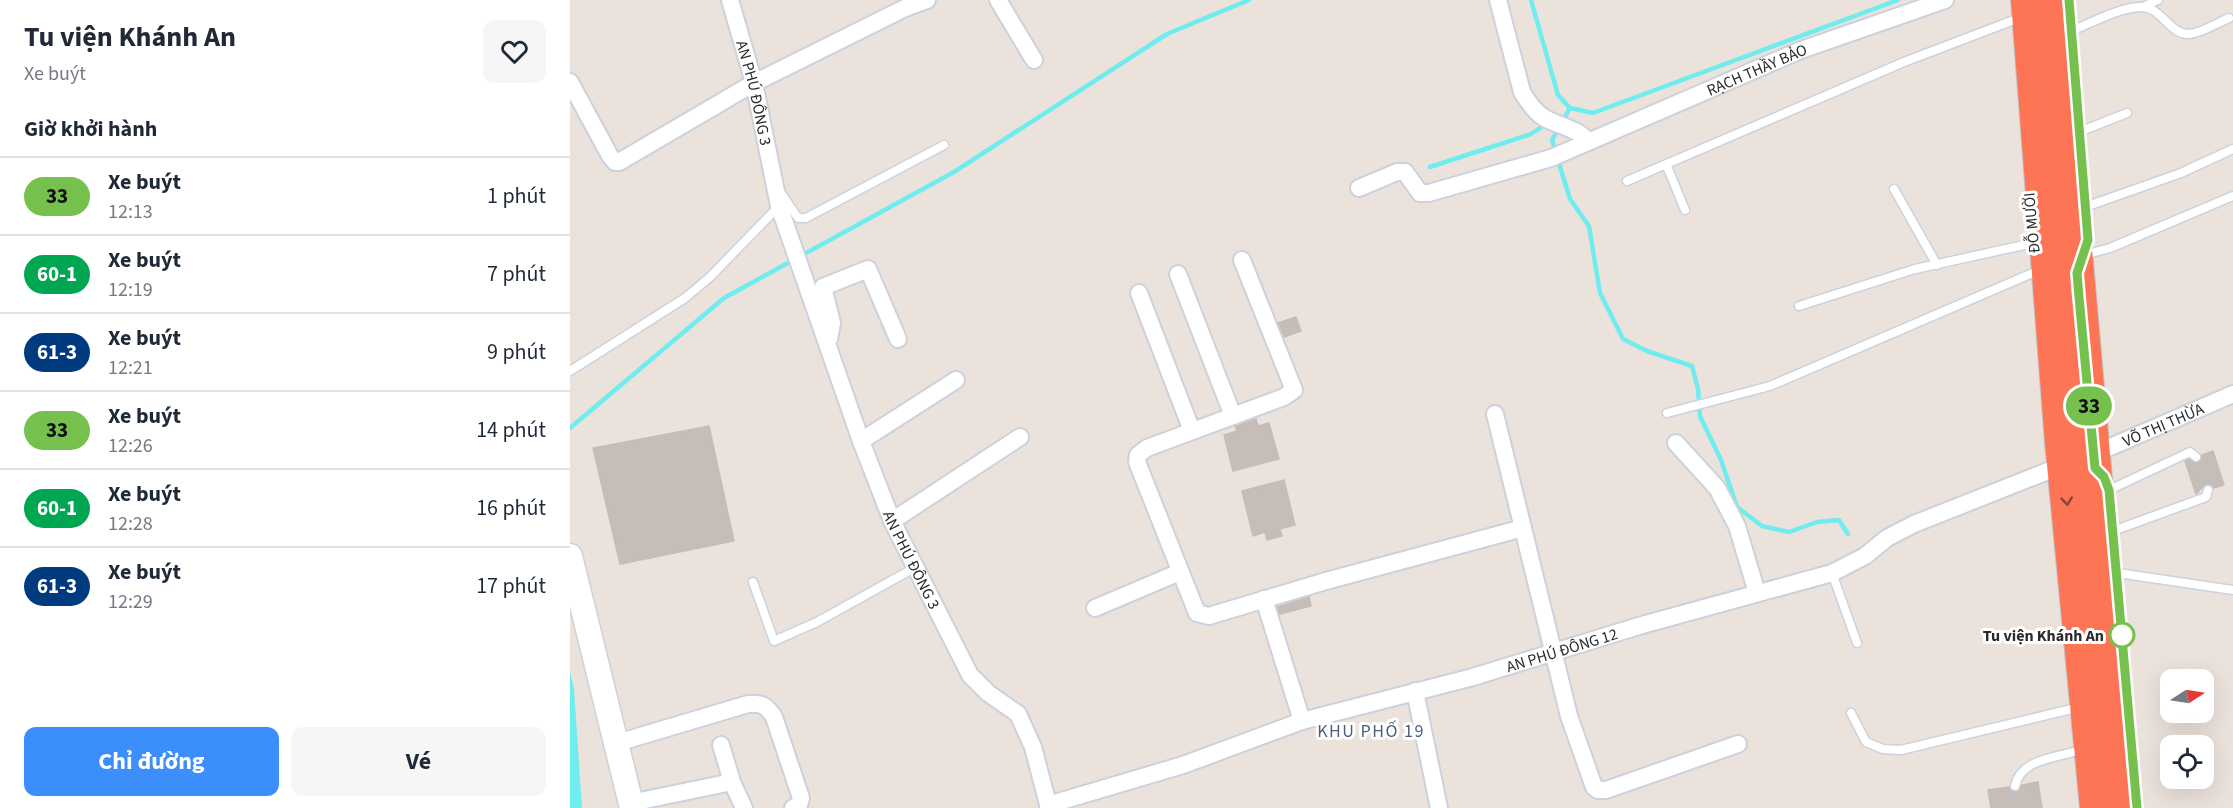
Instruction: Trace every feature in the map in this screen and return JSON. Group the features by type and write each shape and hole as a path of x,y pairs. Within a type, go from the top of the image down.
{"highway":[{"path":"2054,0 2099,471 2137,808"},
{"path":"2069,0 2088,240 2080,264"},
{"name":"ĐỖ MƯỜI","path":"2018,7 2046,416 2062,454"},
{"name":"ĐỖ MƯỜI","path":"2018,7 2062,454 2083,728 2096,808"},
{"path":"2062,454 2099,471"},
{"path":"2099,471 2113,531 2110,572 2125,808"},
{"name":"ĐỖ MƯỜI","path":"2078,808 2083,728"}],"street":[{"name":"AN PHÚ ĐÔNG 3","path":"730,0 753,83 779,206 861,441 892,521 970,675 988,693 1018,714 1033,747 1048,807"},
{"path":"570,82 610,156 615,162 620,162 753,83 905,8 927,0"},
{"path":"998,0 1034,60"},
{"path":"1498,0 1522,92 1530,106 1543,117 1581,135 1581,146"},
{"name":"RẠCH THẦY BẢO","path":"1359,188 1397,172 1405,172 1420,193 1429,193 1551,158 1801,50 1945,0"},
{"path":"1242,260 1293,390 1284,397 1147,448 1138,455 1137,462 1180,572 1200,616 1209,616 1523,528"},
{"path":"827,345 832,323 823,287 862,269 868,269 898,339"},
{"path":"1178,274 1233,416"},
{"path":"1139,293 1192,431"},
{"path":"861,441 956,380"},
{"name":"VÕ THỊ THỪA","path":"2099,471 2233,394"},
{"path":"1495,414 1569,716 1592,781 1598,790 1606,790 1738,744"},
{"path":"892,521 1020,437"},
{"path":"1676,443 1716,488 1737,526 1757,593"},
{"name":"AN PHÚ ĐÔNG 12","path":"1048,807 1183,765 1302,721 1832,573 1914,524 2062,454"},
{"path":"570,556 593,659 631,805 732,782"},
{"path":"1095,608 1180,572"},
{"path":"1264,599 1302,721"},
{"path":"1415,691 1439,808"},
{"path":"616,743 748,704 760,703 767,706 774,717 801,798 799,805 793,808"},
{"path":"721,745 732,782 744,808"}],"lane":[{"path":"2071,31 2131,9 2144,7 2158,0"},
{"path":"1627,181 1904,62 2018,7"},
{"path":"2144,7 2152,10 2180,32 2191,34 2229,18"},
{"path":"2079,132 2127,113"},
{"path":"777,188 798,218 806,218 944,145"},
{"path":"2085,207 2181,173 2233,149"},
{"path":"1666,164 1685,210"},
{"path":"1894,189 1937,265"},
{"path":"2080,264 2109,248 2233,196"},
{"path":"570,371 685,298 710,277 779,206"},
{"path":"1799,306 1937,265 2034,258"},
{"path":"1667,413 1709,404 1780,381 2034,258"},
{"path":"2099,471 2190,452 2196,457"},
{"path":"2113,531 2206,497 2208,490"},
{"path":"753,582 774,641 817,622 916,567"},
{"path":"2110,572 2233,590"},
{"path":"1832,573 1857,644"},
{"path":"1851,713 1866,742 1883,749 1901,750 2083,728"},
{"path":"2015,786 2017,775 2028,765 2083,728"}],"water":[{"path":"570,672 574,689 582,808 570,808"}],"building":[{"path":"1296,317 1301,331 1284,337 1278,323"},
{"path":"1256,419 1258,426 1269,423 1279,459 1233,471 1224,435 1237,431 1235,426"},
{"path":"709,426 734,541 620,564 593,448"},
{"path":"2213,451 2224,485 2214,488 2206,484 2196,494 2185,461 2189,459 2198,463 2202,455"},
{"path":"1284,480 1295,525 1280,529 1282,536 1267,540 1265,532 1253,536 1242,491"},
{"path":"1309,597 1311,606 1280,614 1277,607"},
{"path":"2038,782 2042,808 1991,808 1988,790 2009,787 2015,792 2022,785"}],"waterway":[{"path":"570,428 724,298 954,172 1167,34 1249,0"},
{"path":"1531,0 1558,95 1570,108 1593,113 1898,0"},
{"path":"1556,152 1552,140 1570,108"},
{"path":"1430,167 1531,134 1546,124"},
{"path":"1558,160 1570,199 1589,226 1600,293 1623,339 1647,351 1692,366 1698,389 1700,416 1721,460 1737,507 1762,526 1789,532 1817,522 1839,520 1848,534"}],"bus line":[{"name":"33","path":"2069,0 2088,240 2077,273 2079,297 2095,468 2104,477 2109,490 2137,808"}],"place":[{"name":"Tu viện Khánh An","path":"2122,635"}],"district":[{"name":"KHU PHỐ 19","path":"1371,731"}]}
